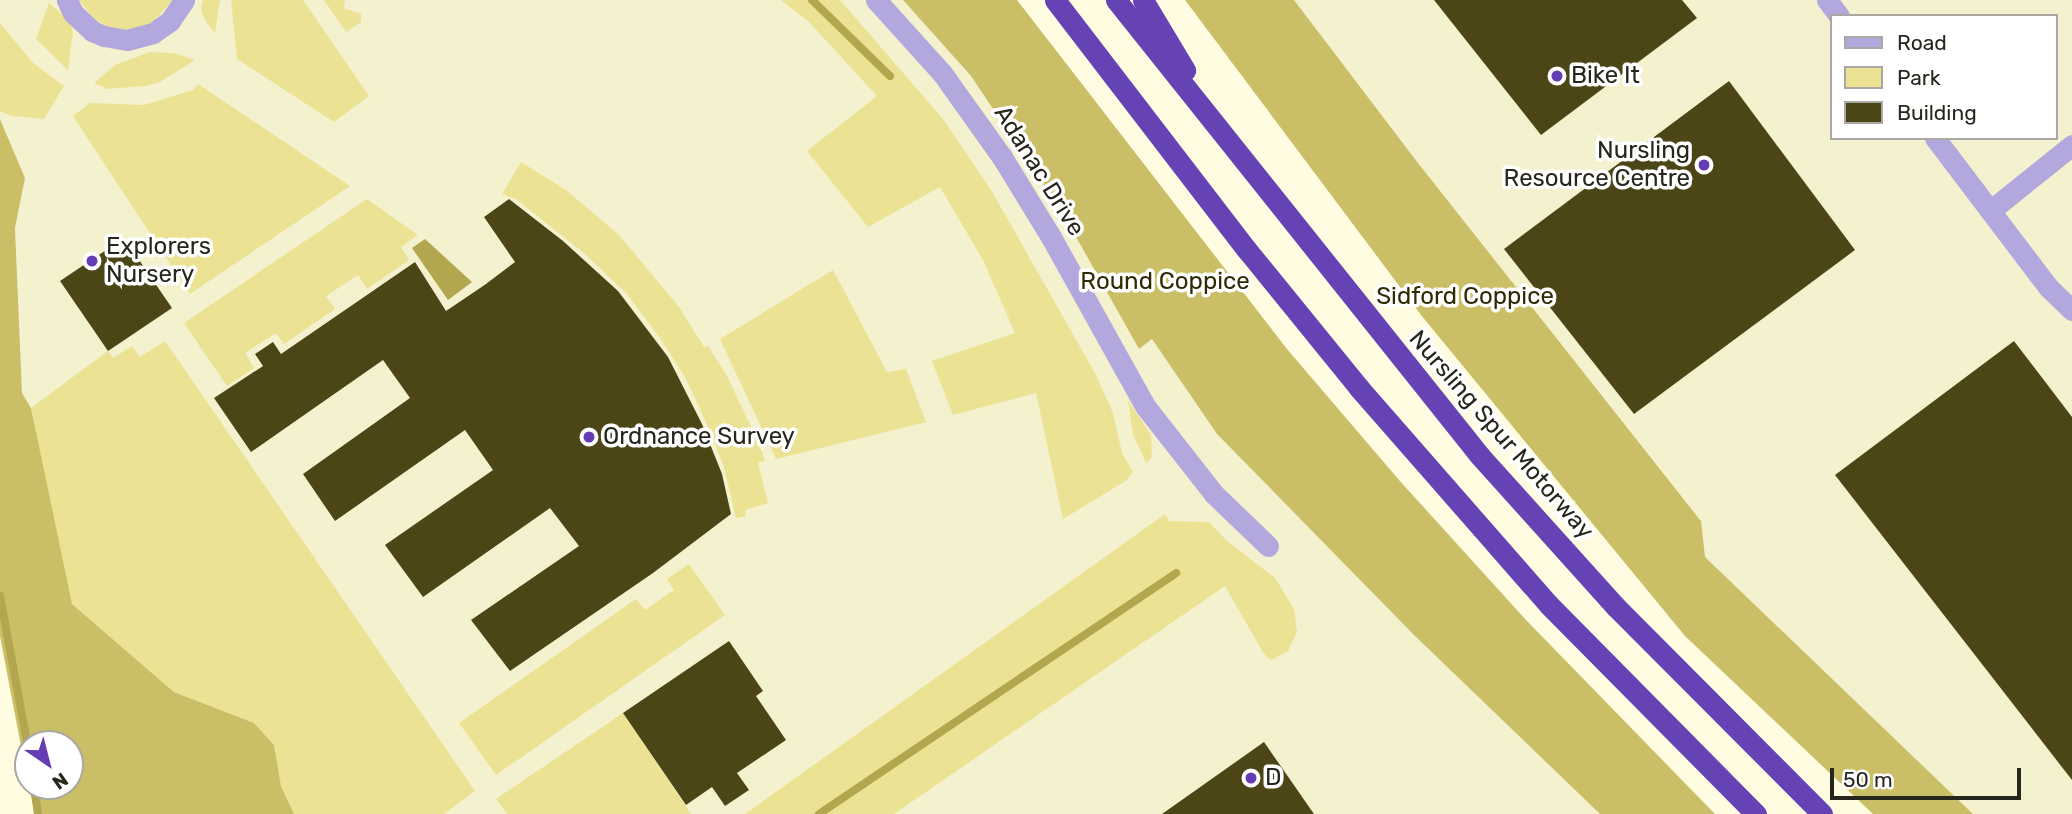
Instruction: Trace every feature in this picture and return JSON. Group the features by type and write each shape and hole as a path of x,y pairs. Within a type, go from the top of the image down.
{"highway":[{"path":"1055,0 1247,250 1359,388 1548,604 1756,814"},
{"name":"Nursling Spur Motorway","path":"1116,0 1480,456 1616,607 1822,814"},
{"path":"1143,0 1229,143"}],"street":[{"path":"66,0 83,24 92,31 127,40 153,33 170,21 184,0"},
{"name":"Adanac Drive","path":"876,0 942,73 1002,157 1051,237 1145,406 1214,494 1268,546"},
{"path":"1937,140 2049,288 2072,310"},
{"path":"1991,209 2072,145"}],"shaded area":[{"path":"0,0 903,0 971,76 1062,212 1139,348 1152,339 1217,434 1414,635 1600,814 294,814 281,786 22,393 15,228 25,178 0,119"},
{"path":"1294,0 2072,0 2072,814 1973,814 1704,557 1701,520 1418,163"},
{"path":"425,239 472,282 448,300 412,248"}],"green space":[{"path":"79,0 173,0 154,21 139,28 123,30 106,26 92,17"},
{"path":"203,0 220,0 215,33 201,10"},
{"path":"231,0 303,0 369,96 334,122 237,59"},
{"path":"324,0 345,0 344,8 361,14 361,22 346,32"},
{"path":"781,0 840,0 943,119 991,190 1095,373 1113,413 1122,453 1133,472 1127,480 1063,519 1036,393 953,415 932,361 1015,333 983,260 940,187 868,227 807,151 877,96 809,22"},
{"name":"Round Coppice","path":"903,0 1017,0 1287,349 1399,480 1526,620 1715,814 1600,814 1414,635 1217,434 1152,339 1139,349 1062,212 971,76"},
{"name":"Sidford Coppice","path":"1185,0 1294,0 1418,163 1701,521 1705,557 1973,814 1873,814 1685,636 1421,315"},
{"path":"49,3 69,20 73,31 68,70 36,39"},
{"path":"0,23 33,63 64,86 44,119 12,116 0,111"},
{"path":"150,52 173,53 195,60 160,82 145,86 107,89 94,83 115,65"},
{"path":"198,84 350,186 190,294 73,116 90,103 144,105 193,90"},
{"path":"0,119 25,178 15,228 22,393 31,408 72,604 174,692 254,723 274,745 281,786 294,814 35,814 32,800 84,800 84,730 18,730 0,636"},
{"path":"521,162 566,190 619,235 679,307 704,347 708,346 727,376 760,446 765,461 758,463 768,503 745,510 746,516 736,518 724,467 706,422 686,379 660,338 626,293 585,254 516,199 502,194"},
{"path":"367,199 418,235 401,247 409,260 367,289 358,275 326,296 335,309 284,344 276,333 245,353 254,368 227,386 184,323"},
{"path":"833,270 887,372 906,369 926,422 776,459 720,339"},
{"path":"165,341 475,791 444,814 294,814 281,786 274,745 254,723 174,692 72,604 63,575 31,408 108,351 113,358 132,346 140,357"},
{"path":"1128,400 1151,435 1152,457 1146,463 1133,434"},
{"path":"1165,514 1169,521 1209,522 1226,540 1275,578 1294,609 1297,632 1288,651 1271,660 1264,654 1225,586 894,814 745,814"},
{"path":"689,564 725,615 496,775 459,723 636,599 645,610 674,590 667,579"},
{"path":"623,713 691,814 507,814 496,799"}],"building":[{"name":"Bike It","path":"1434,0 1682,0 1697,18 1541,135"},
{"name":"Nursling Resource Centre","path":"1729,81 1855,250 1634,414 1504,249"},
{"name":"Ordnance Survey","path":"509,199 563,241 618,291 668,357 702,424 722,474 731,514 653,573 510,671 471,620 579,546 550,508 423,597 385,545 493,470 465,430 335,521 303,474 410,398 383,360 251,452 214,398 263,366 255,354 273,342 281,354 415,262 446,311 515,262 484,217"},
{"path":"124,238 172,308 108,351 60,281"},
{"path":"2014,341 2072,417 2072,780 1835,475"},
{"path":"729,641 763,691 756,696 786,740 737,773 749,790 725,806 712,787 686,805 623,713"},
{"name":"D","path":"1264,742 1314,814 1162,814"}],"waterway":[{"path":"812,0 890,76"},
{"path":"819,814 1176,573"},
{"path":"0,596 25,730"},
{"path":"36,800 38,814"}],"place":[{"name":"Bike It","path":"1557,76"},
{"name":"Nursling Resource Centre","path":"1704,165"},
{"name":"Explorers Nursery","path":"92,261"},
{"name":"Ordnance Survey","path":"589,437"},
{"name":"D","path":"1251,778"}]}
